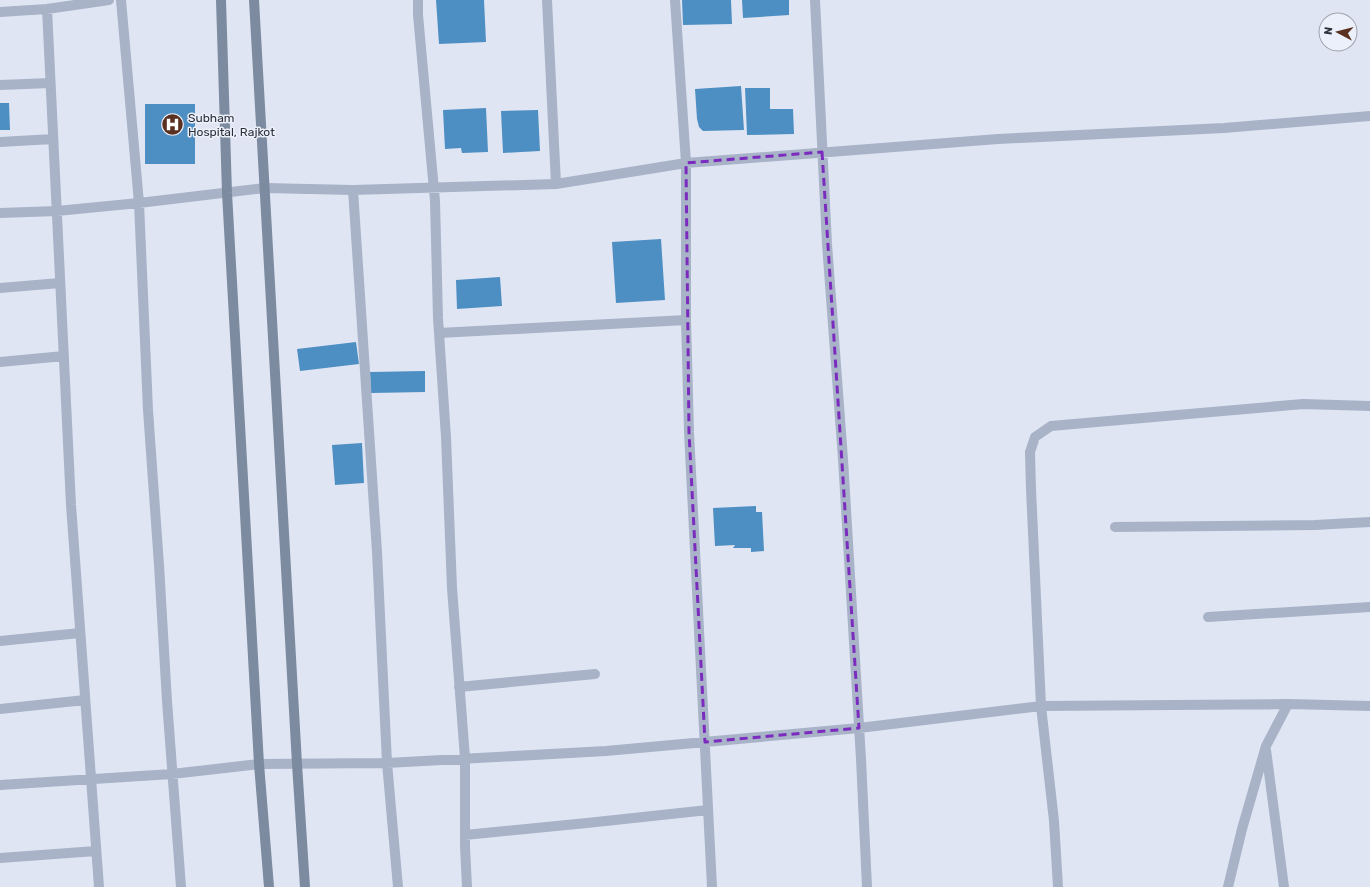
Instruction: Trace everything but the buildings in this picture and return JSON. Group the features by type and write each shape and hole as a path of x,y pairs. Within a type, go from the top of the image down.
{"main road":[{"path":"221,0 227,193 259,764 269,887"},
{"path":"254,0 305,887"}],"street":[{"path":"0,12 47,9 109,0"},
{"path":"121,0 139,203 148,410 181,887"},
{"path":"418,0 418,15 435,200 439,333 446,437 452,588 465,758 467,887"},
{"path":"548,0 556,184"},
{"path":"675,0 686,163 686,320 689,432 712,887"},
{"path":"815,0 827,244 843,459 867,887"},
{"path":"47,9 71,505 99,887"},
{"path":"0,85 50,83"},
{"path":"0,213 57,211 265,188 353,190 556,184 686,163 998,139 1224,128 1370,116"},
{"path":"0,142 54,139"},
{"path":"353,190 377,552 387,763 398,887"},
{"path":"0,288 60,283"},
{"path":"439,333 686,320"},
{"path":"0,362 64,356"},
{"path":"1058,887 1054,821 1041,706 1030,452 1035,437 1051,426 1303,404 1370,406"},
{"path":"1116,528 1315,525 1370,522"},
{"path":"1208,617 1370,607"},
{"path":"0,641 80,633"},
{"path":"460,686 595,674"},
{"path":"0,709 85,700"},
{"path":"1228,887 1242,830 1266,746 1288,704"},
{"path":"0,785 172,774 259,764 387,763 606,751 859,728 1041,706 1288,704 1370,706"},
{"path":"1266,746 1284,887"},
{"path":"465,834 587,824 708,810"},
{"path":"0,858 96,851"}],"highlighted area":[{"path":"822,152 859,728 705,742 689,432 686,163"}],"place":[{"name":"Subham Hospital, Rajkot","path":"173,125"}]}
